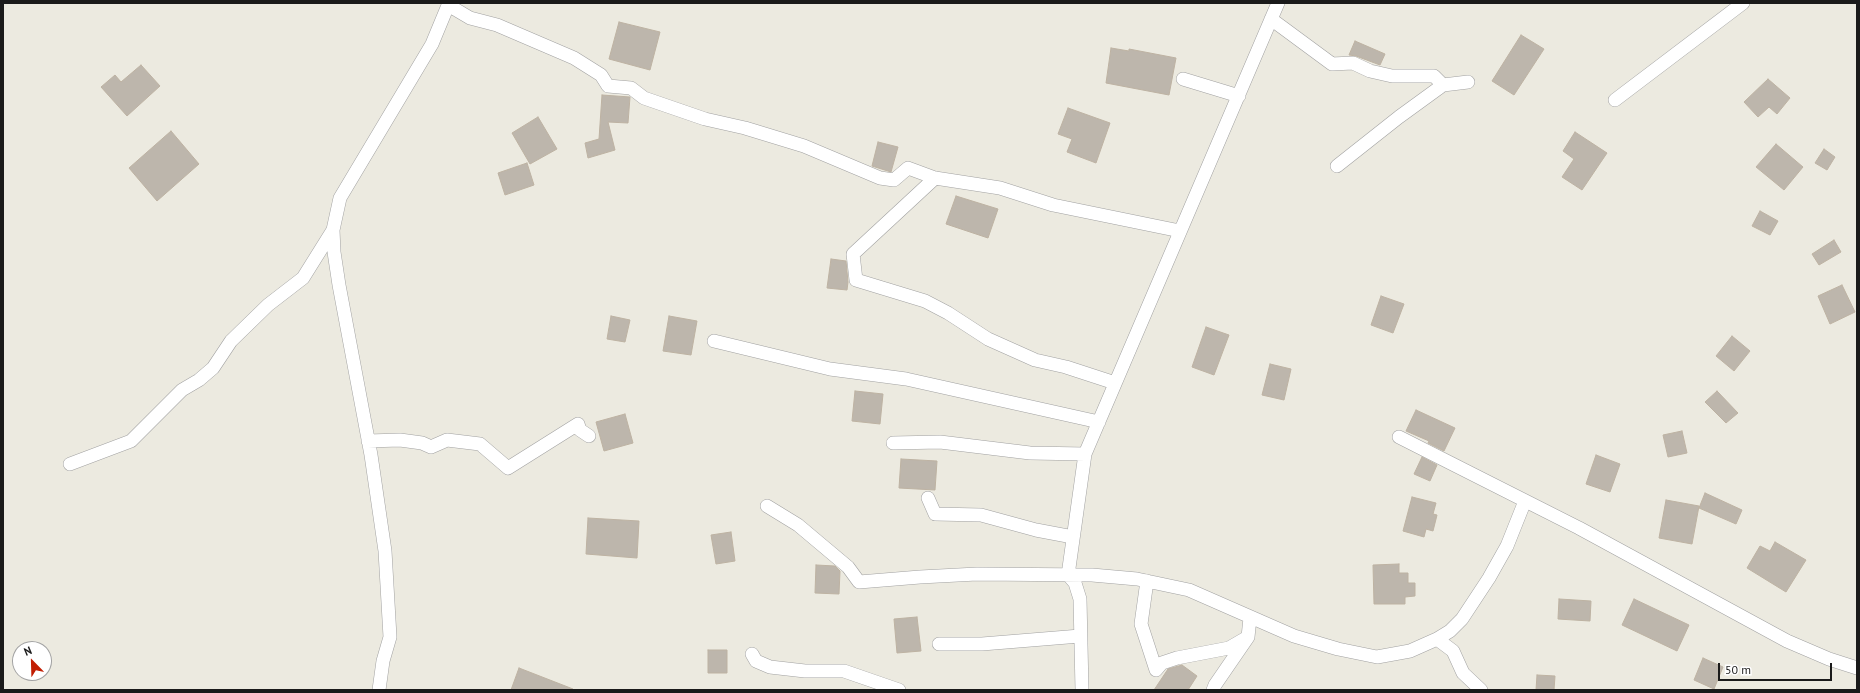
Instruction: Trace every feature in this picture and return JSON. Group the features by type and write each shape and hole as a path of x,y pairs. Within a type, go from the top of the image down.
{"street":[{"path":"1082,690 1080,599 1075,583 1068,575 1085,454 1278,3"},
{"path":"1615,100 1743,3"},
{"path":"379,690 383,661 390,637 385,551 368,441 339,285 334,252 333,230 340,198 432,44 448,4 470,18 498,25 574,58 601,75 608,86 631,88 644,98 705,119 745,128 804,146 880,178 894,180 908,168 935,178 1000,188 1053,205 1180,231"},
{"path":"1271,19 1332,64 1353,63 1370,71 1392,76 1434,76 1443,85"},
{"path":"1183,79 1239,96"},
{"path":"1337,166 1399,117 1443,85 1468,82"},
{"path":"935,178 853,254 856,280 925,301 948,313 988,339 1035,360 1066,367 1115,383"},
{"path":"70,464 131,441 136,437 182,390 199,380 213,368 231,341 268,305 303,278 333,230"},
{"path":"714,341 830,368 906,379 1099,422"},
{"path":"368,441 400,440 422,443 431,447 447,440 480,444 508,468 578,424 580,430 589,436"},
{"path":"1399,437 1525,501 1787,641 1829,659 1857,668"},
{"path":"893,443 940,442 1030,453 1085,454"},
{"path":"928,498 935,514 981,515 1036,530 1073,537"},
{"path":"767,506 798,525 848,567 859,582 977,574 1092,575 1147,581 1189,590 1294,636 1338,649 1378,656 1410,651 1437,639 1450,631 1462,619 1489,578 1507,546 1525,501"},
{"path":"1147,581 1141,624 1156,670 1162,663 1177,658 1229,648 1248,638"},
{"path":"1214,690 1215,685 1248,638 1250,618"},
{"path":"939,644 995,643 1080,636"},
{"path":"1437,639 1453,651 1463,673 1481,690"},
{"path":"752,654 756,661 770,667 804,671 844,671 899,690"}],"building":[{"path":"619,22 660,32 650,70 609,59"},
{"path":"1521,35 1544,49 1514,95 1492,81"},
{"path":"1355,41 1385,54 1380,65 1349,55"},
{"path":"1111,48 1129,51 1129,49 1176,58 1169,95 1106,83"},
{"path":"141,65 160,86 127,116 101,87 115,75 121,82"},
{"path":"1768,79 1790,98 1777,114 1769,107 1758,117 1744,102"},
{"path":"602,95 630,97 628,123 608,122 615,150 588,158 585,143 599,139"},
{"path":"1068,108 1110,123 1096,163 1067,152 1072,139 1058,134"},
{"path":"538,117 557,149 530,164 512,133"},
{"path":"171,131 199,164 157,201 129,168"},
{"path":"1575,132 1607,153 1582,190 1562,177 1574,159 1563,151"},
{"path":"878,142 898,147 891,172 872,166"},
{"path":"1776,144 1803,167 1784,190 1756,167"},
{"path":"1824,149 1835,157 1827,170 1815,163"},
{"path":"527,163 534,185 505,195 498,173"},
{"path":"956,196 998,209 988,238 946,224"},
{"path":"1760,211 1778,221 1770,235 1752,226"},
{"path":"1834,240 1841,252 1819,265 1812,254"},
{"path":"831,259 846,261 848,282 847,290 827,288"},
{"path":"1842,285 1855,312 1830,324 1818,296"},
{"path":"1381,296 1404,304 1393,333 1371,325"},
{"path":"611,316 630,320 625,342 607,339"},
{"path":"669,316 697,321 691,355 663,351"},
{"path":"1206,327 1229,335 1214,375 1192,367"},
{"path":"1732,336 1750,351 1734,371 1716,356"},
{"path":"1270,364 1291,369 1284,400 1262,395"},
{"path":"855,391 883,394 880,424 852,421"},
{"path":"1717,391 1738,413 1726,423 1705,402"},
{"path":"1416,410 1455,428 1444,451 1428,443 1429,441 1406,431"},
{"path":"625,414 633,443 604,451 596,422"},
{"path":"1682,431 1687,453 1668,457 1663,435"},
{"path":"1596,455 1620,464 1610,492 1586,484"},
{"path":"1422,457 1437,465 1430,481 1414,474"},
{"path":"901,459 937,461 935,490 899,488"},
{"path":"1705,493 1742,510 1736,524 1699,508"},
{"path":"1412,497 1436,503 1433,514 1437,515 1433,531 1426,529 1424,537 1403,531"},
{"path":"1666,500 1699,506 1692,544 1659,538"},
{"path":"588,518 639,521 637,558 586,554"},
{"path":"731,532 735,561 716,564 711,535"},
{"path":"1775,542 1806,560 1786,592 1747,568 1760,546 1770,551"},
{"path":"1399,564 1399,573 1408,573 1408,583 1415,583 1415,596 1405,597 1405,604 1374,604 1373,565"},
{"path":"816,565 835,566 840,571 839,594 815,593"},
{"path":"1559,599 1591,601 1590,621 1558,619"},
{"path":"1634,599 1689,625 1677,651 1622,625"},
{"path":"917,617 921,651 897,653 894,619"},
{"path":"708,650 727,650 727,673 708,673"},
{"path":"1703,658 1723,667 1714,689 1694,680"},
{"path":"1182,665 1197,676 1188,690 1154,690 1168,669"},
{"path":"519,668 573,689 573,690 511,690"},
{"path":"1537,675 1555,676 1554,690 1536,690"}]}
